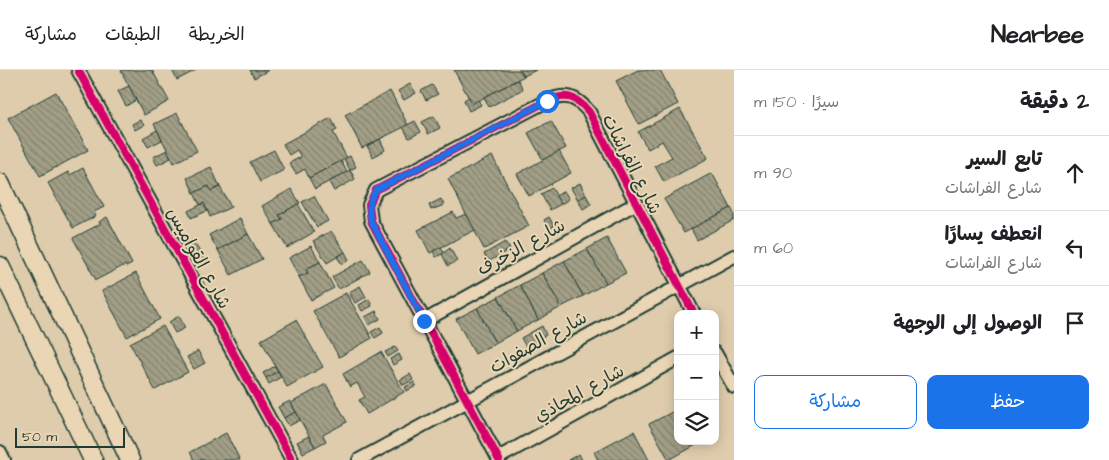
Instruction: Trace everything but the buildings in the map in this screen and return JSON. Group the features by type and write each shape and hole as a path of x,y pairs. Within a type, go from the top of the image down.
{"main road":[{"path":"0,183 130,460"},
{"path":"0,266 92,460"}],"street":[{"name":"شارع القواميس","path":"78,70 292,460"},
{"name":"شارع الفراشات","path":"498,459 371,221 369,205 376,190 538,105 558,96 570,97 581,103 589,112 635,204 692,310"},
{"name":"شارع الزخرف","path":"424,321 635,204"},
{"name":"شارع الصفوات","path":"360,460 734,256"},
{"path":"716,355 734,387"},
{"name":"شارع المحاذي","path":"498,459 674,360"},
{"path":"0,452 4,460"}],"cycle path":[{"path":"78,70 292,460"},
{"path":"499,460 371,221 369,205 376,190 547,101 560,97 575,99 589,112 692,310"}],"route":[{"path":"424,321 371,221 369,205 372,197 376,190 547,101"}]}
